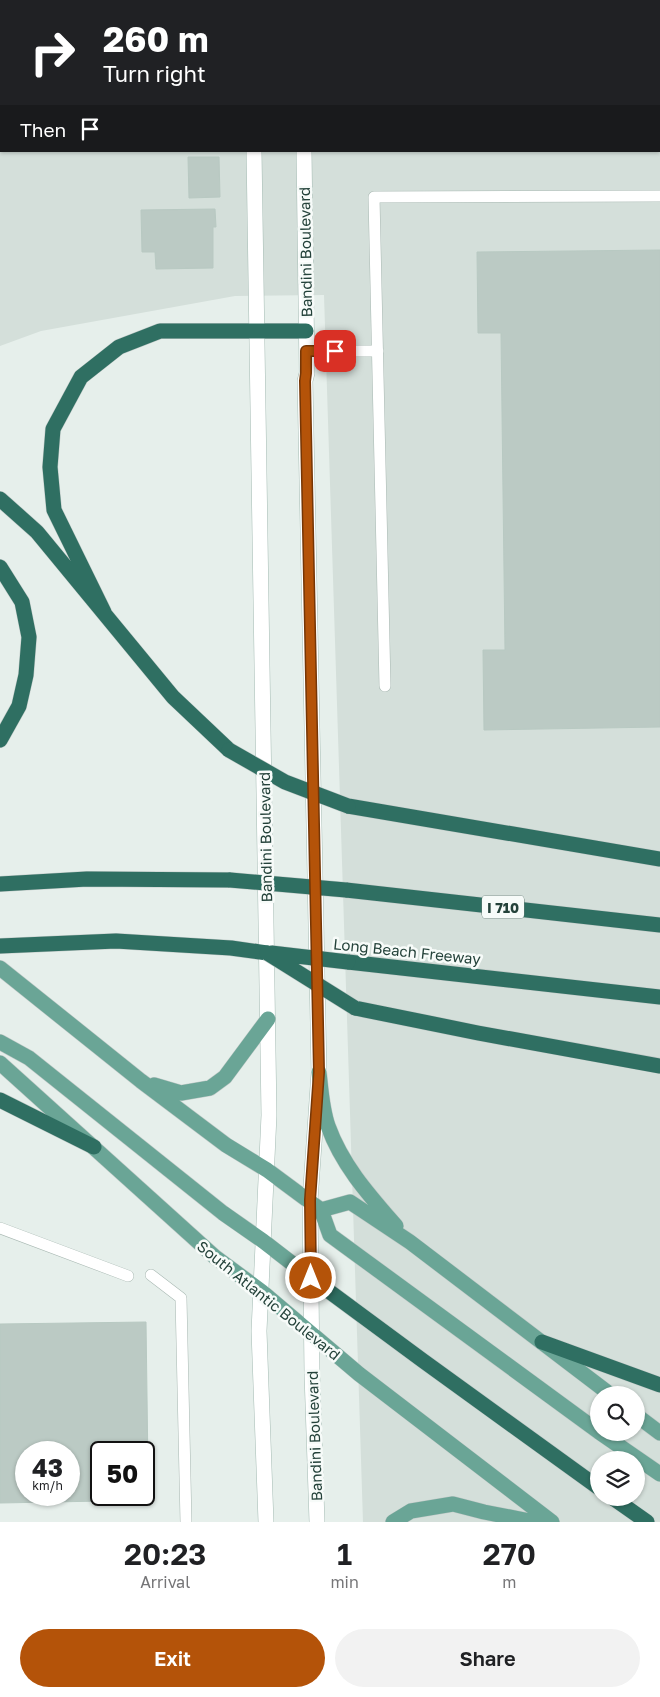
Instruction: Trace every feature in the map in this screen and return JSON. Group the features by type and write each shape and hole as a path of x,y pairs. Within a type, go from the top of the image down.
{"highway":[{"path":"104,612 54,510 50,467 53,429 81,377 119,347 160,332 306,331"},
{"path":"0,499 37,532 172,697 229,750 285,782 348,806 660,859"},
{"path":"0,567 22,602 29,637 26,675 19,706 0,740"},
{"name":"I 710","path":"0,884 87,879 230,880 346,890 660,924"},
{"name":"Long Beach Freeway","path":"4,945 116,941 231,948 660,997"},
{"path":"266,952 355,1008 660,1066"},
{"path":"0,1100 94,1147"},
{"path":"311,1278 590,1482"},
{"path":"542,1342 660,1385"},
{"path":"624,1506 647,1522"}],"main road":[{"name":"Bandini Boulevard","path":"254,152 269,1115 259,1331 266,1522"},
{"name":"Bandini Boulevard","path":"304,152 305,381 319,1072 316,1205 311,1278 317,1522"},
{"path":"0,968 226,1145 267,1170 316,1205 330,1235 590,1425"},
{"path":"142,1080 181,1093 210,1088 225,1077 268,1019"},
{"path":"0,1042 29,1058 222,1213 311,1278"},
{"name":"South Atlantic Boulevard","path":"0,1063 215,1257 261,1291 359,1374 552,1522"},
{"path":"319,1072 323,1108 334,1141 364,1189 410,1242"},
{"path":"316,1205 350,1202 410,1242 599,1386"},
{"path":"645,1422 660,1433"},
{"path":"612,1441 660,1474"},
{"path":"393,1522 411,1510 454,1504 535,1522"}],"lane":[{"path":"385,686 374,198 660,196"},
{"path":"306,351 378,351"},
{"path":"0,1228 128,1276"},
{"path":"151,1275 181,1298 186,1522"}],"shaded area":[{"path":"0,152 660,152 660,1522 363,1522 324,295 235,296 41,331 0,346"}],"building":[{"path":"188,157 219,157 220,197 189,198"},
{"path":"215,209 216,227 213,227 213,268 156,269 155,252 142,252 141,210"},
{"path":"660,250 660,727 484,730 483,650 505,650 501,333 478,333 477,252"},
{"path":"146,1322 148,1441 90,1441 90,1501 80,1501 80,1441 15,1441 15,1503 0,1503 0,1324"}],"route":[{"path":"311,1278 310,1200 319,1072 305,381 306,351 335,351"}]}
